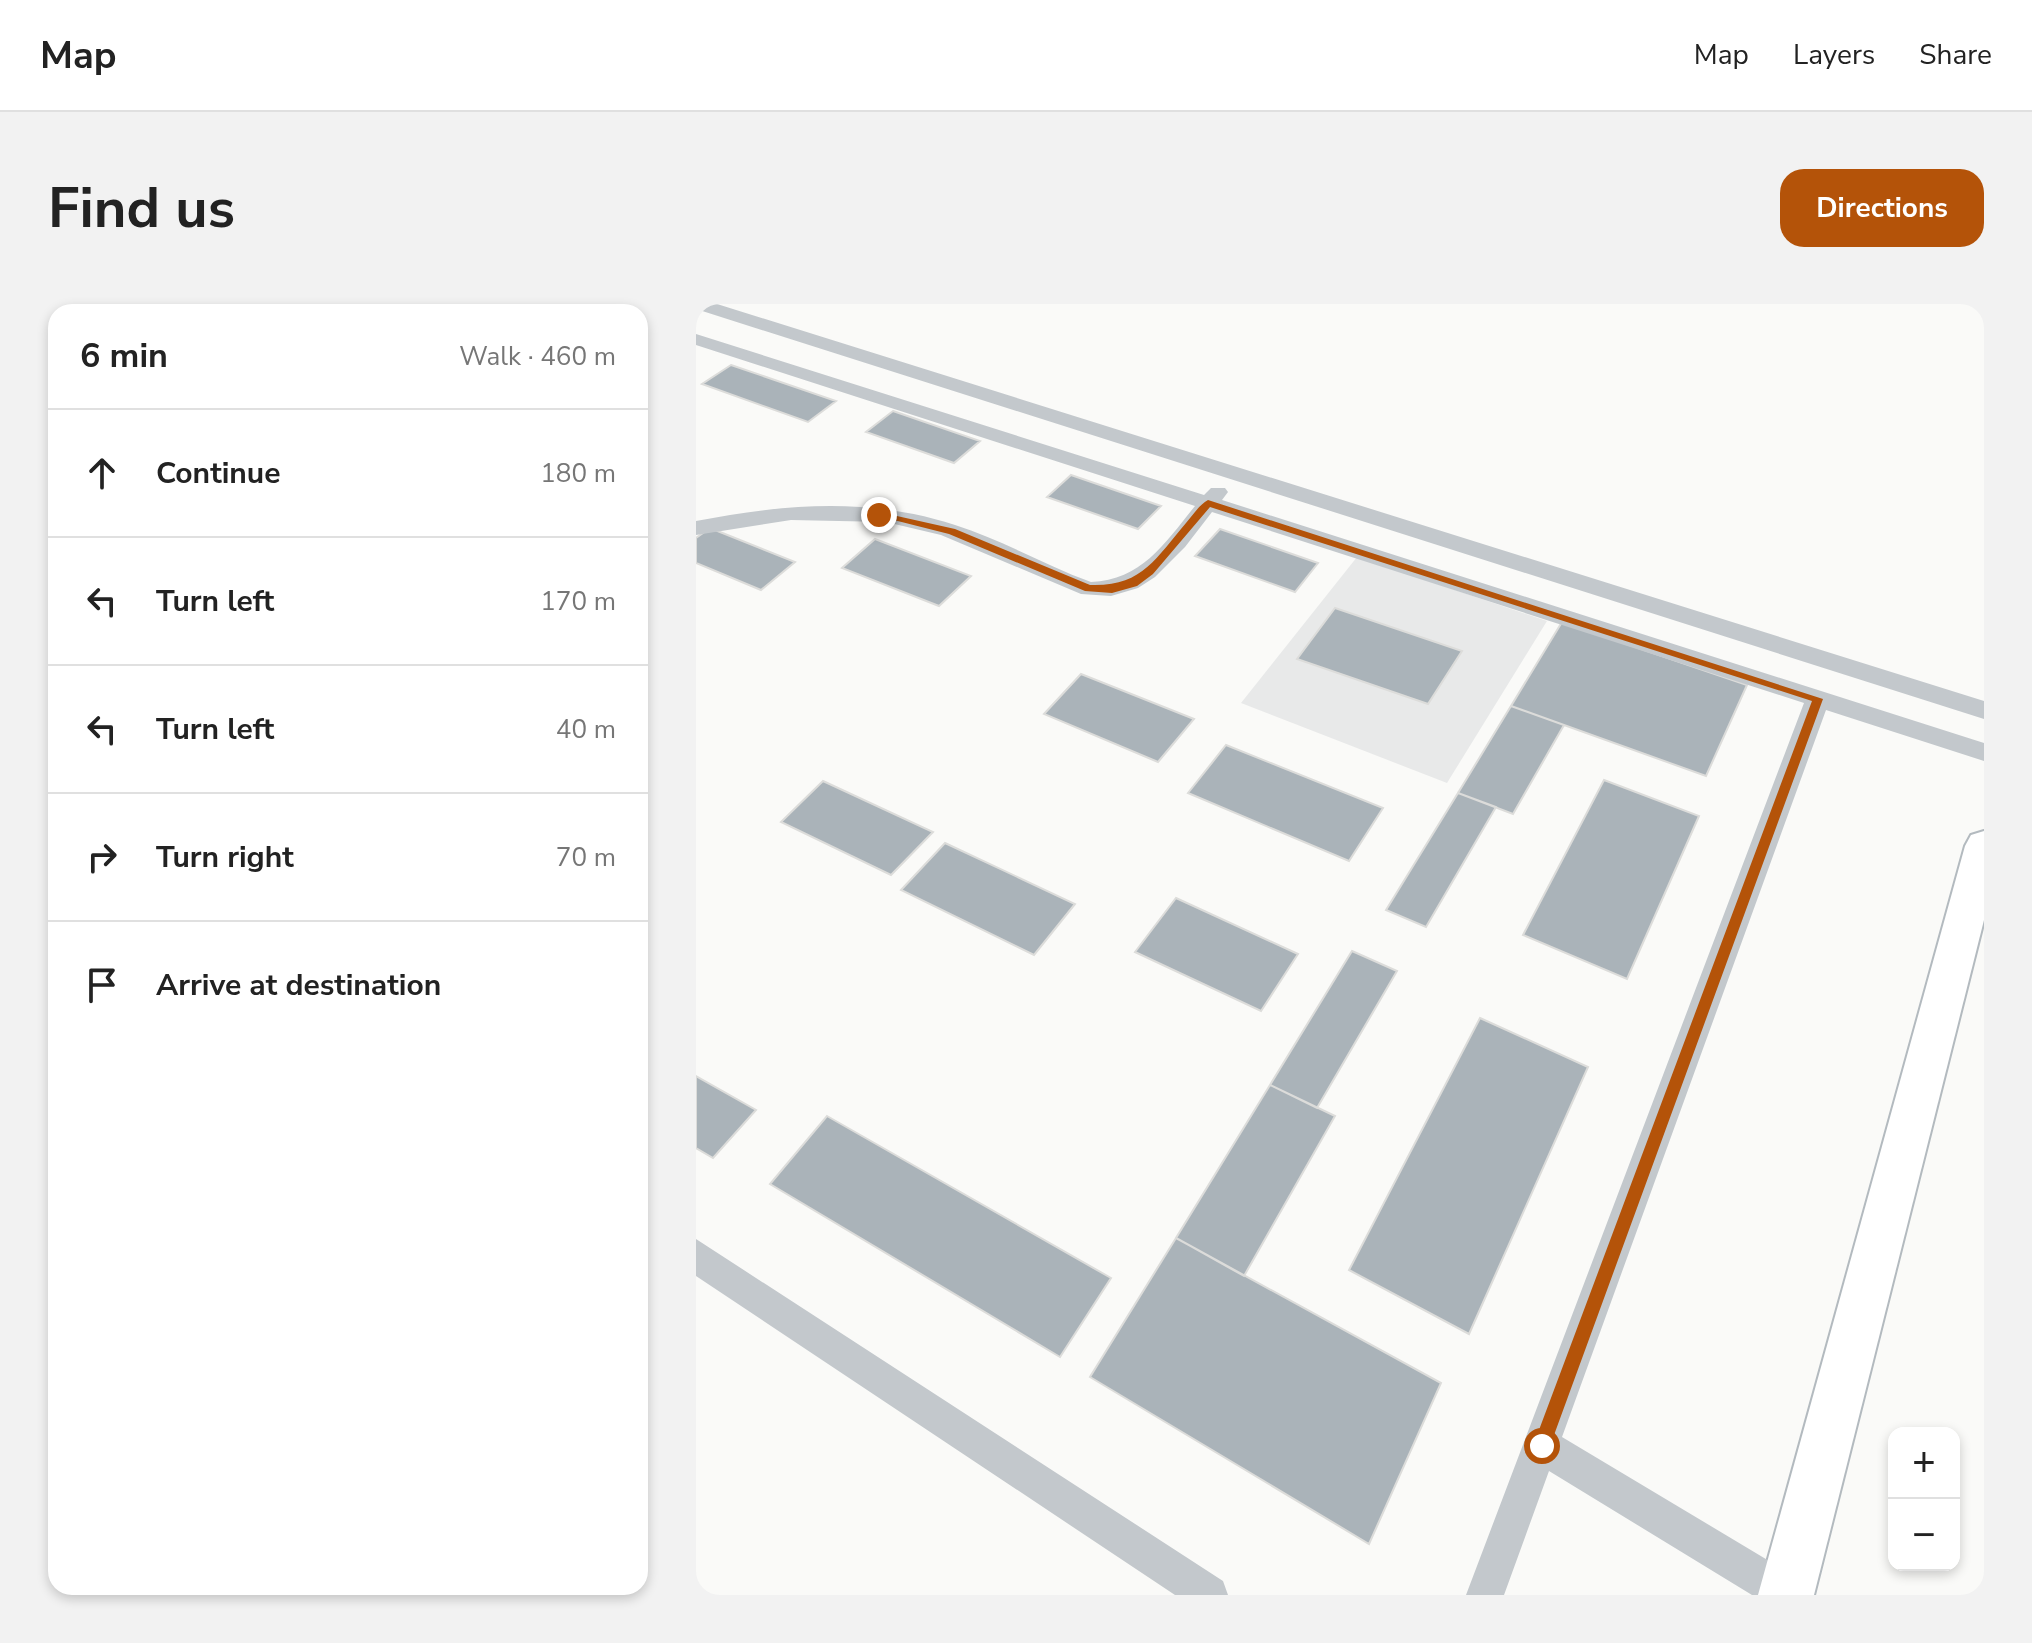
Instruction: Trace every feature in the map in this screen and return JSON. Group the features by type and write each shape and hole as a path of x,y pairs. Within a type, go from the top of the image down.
{"street":[{"path":"699,304 1984,710"},
{"path":"696,339 1984,752"},
{"path":"696,528 793,513 879,515 952,532 1089,589 1112,589 1134,583 1150,572 1235,474"},
{"path":"1485,1595 1818,699"},
{"path":"1542,1446 1787,1594 1984,846"},
{"path":"696,1256 1209,1595"}],"shaded area":[{"path":"1357,557 1547,621 1447,783 1241,703"}],"building":[{"path":"731,365 836,401 808,422 702,384"},
{"path":"893,411 980,441 954,463 866,432"},
{"path":"1071,475 1161,506 1138,529 1047,497"},
{"path":"710,528 795,562 761,590 696,563 696,538"},
{"path":"1220,529 1318,563 1295,592 1195,556"},
{"path":"875,539 971,576 939,606 842,568"},
{"path":"1335,608 1462,651 1428,704 1297,659"},
{"path":"1562,622 1747,685 1706,776 1511,706"},
{"path":"1081,674 1194,719 1158,762 1044,714"},
{"path":"1511,706 1564,725 1513,814 1458,793"},
{"path":"1226,745 1383,808 1349,861 1188,793"},
{"path":"1604,780 1699,816 1627,979 1523,935"},
{"path":"823,781 933,832 891,875 781,822"},
{"path":"1458,793 1496,807 1426,927 1386,910"},
{"path":"945,843 1075,904 1034,955 901,890"},
{"path":"1176,898 1298,954 1261,1011 1135,952"},
{"path":"1352,951 1397,971 1317,1108 1270,1085"},
{"path":"1480,1018 1588,1067 1469,1334 1349,1270"},
{"path":"696,1076 756,1110 713,1158 696,1148"},
{"path":"1270,1085 1335,1116 1244,1276 1176,1238"},
{"path":"827,1116 1111,1278 1060,1357 770,1184"},
{"path":"1176,1238 1441,1383 1369,1544 1090,1377"}],"route":[{"path":"879,515 929,524 1089,589 1100,590 1123,587 1143,578 1208,503 1818,699 1542,1446"}]}
